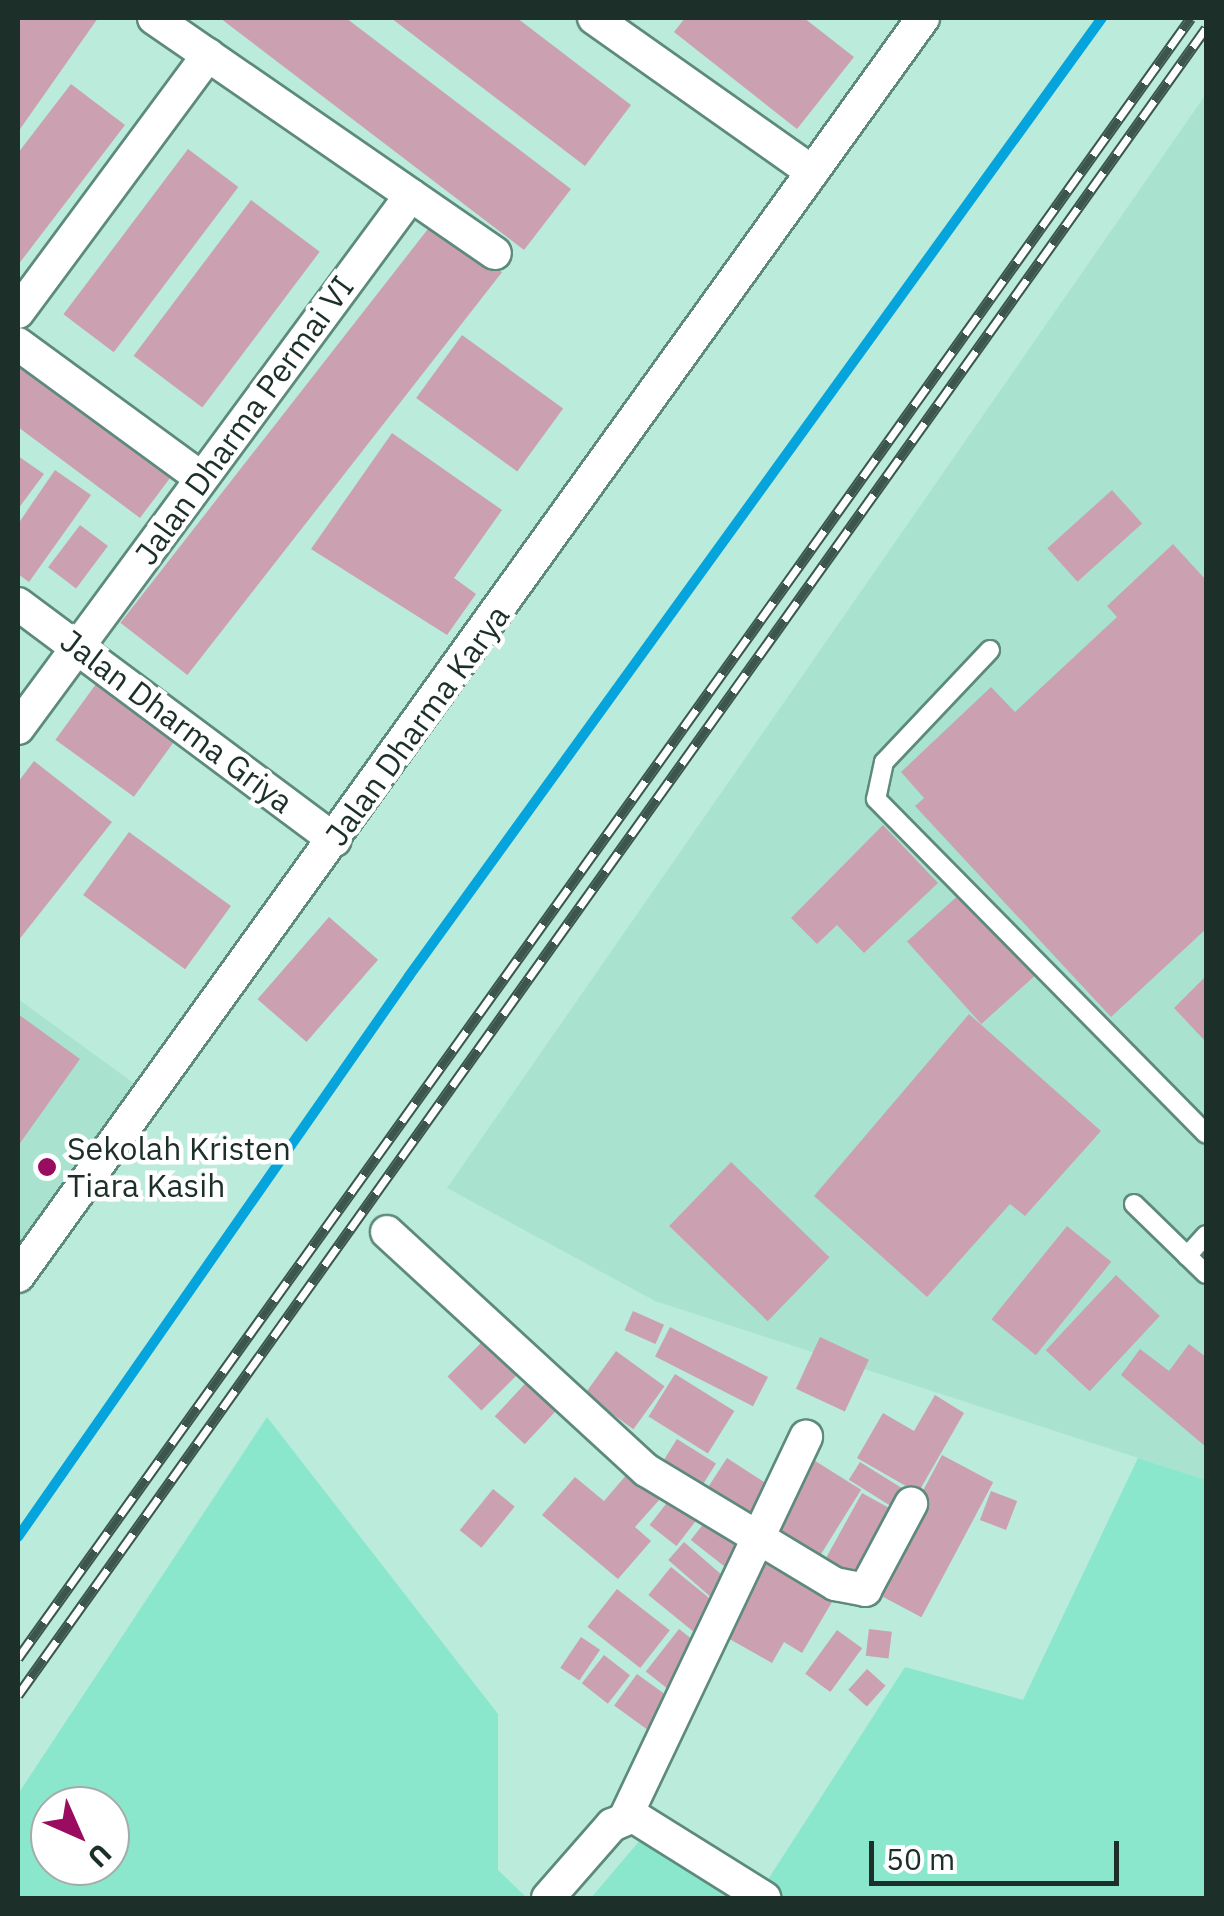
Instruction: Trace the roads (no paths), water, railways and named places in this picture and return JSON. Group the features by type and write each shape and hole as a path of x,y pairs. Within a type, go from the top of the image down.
{"street":[{"path":"154,18 495,253"},
{"path":"594,18 812,172"},
{"name":"Jalan Dharma Karya","path":"18,1276 923,18"},
{"path":"18,312 208,55"},
{"name":"Jalan Dharma Permai VI","path":"18,728 410,194"},
{"path":"18,344 201,478"},
{"name":"Jalan Dharma Griya","path":"18,604 335,840"},
{"path":"386,1232 646,1470 758,1540 864,1590 911,1504"},
{"path":"548,1898 626,1816 806,1437"},
{"path":"626,1816 764,1898"}],"lane":[{"path":"990,650 884,762 876,798 1206,1134"},
{"path":"1134,1204 1206,1274"},
{"path":"1187,1256 1206,1235"}],"waterway":[{"path":"18,1537 409,976 1102,18"}],"railway":[{"path":"18,1658 1191,18"},
{"path":"18,1695 1206,28"}],"place":[{"name":"Sekolah Kristen Tiara Kasih","path":"47,1167"}]}
